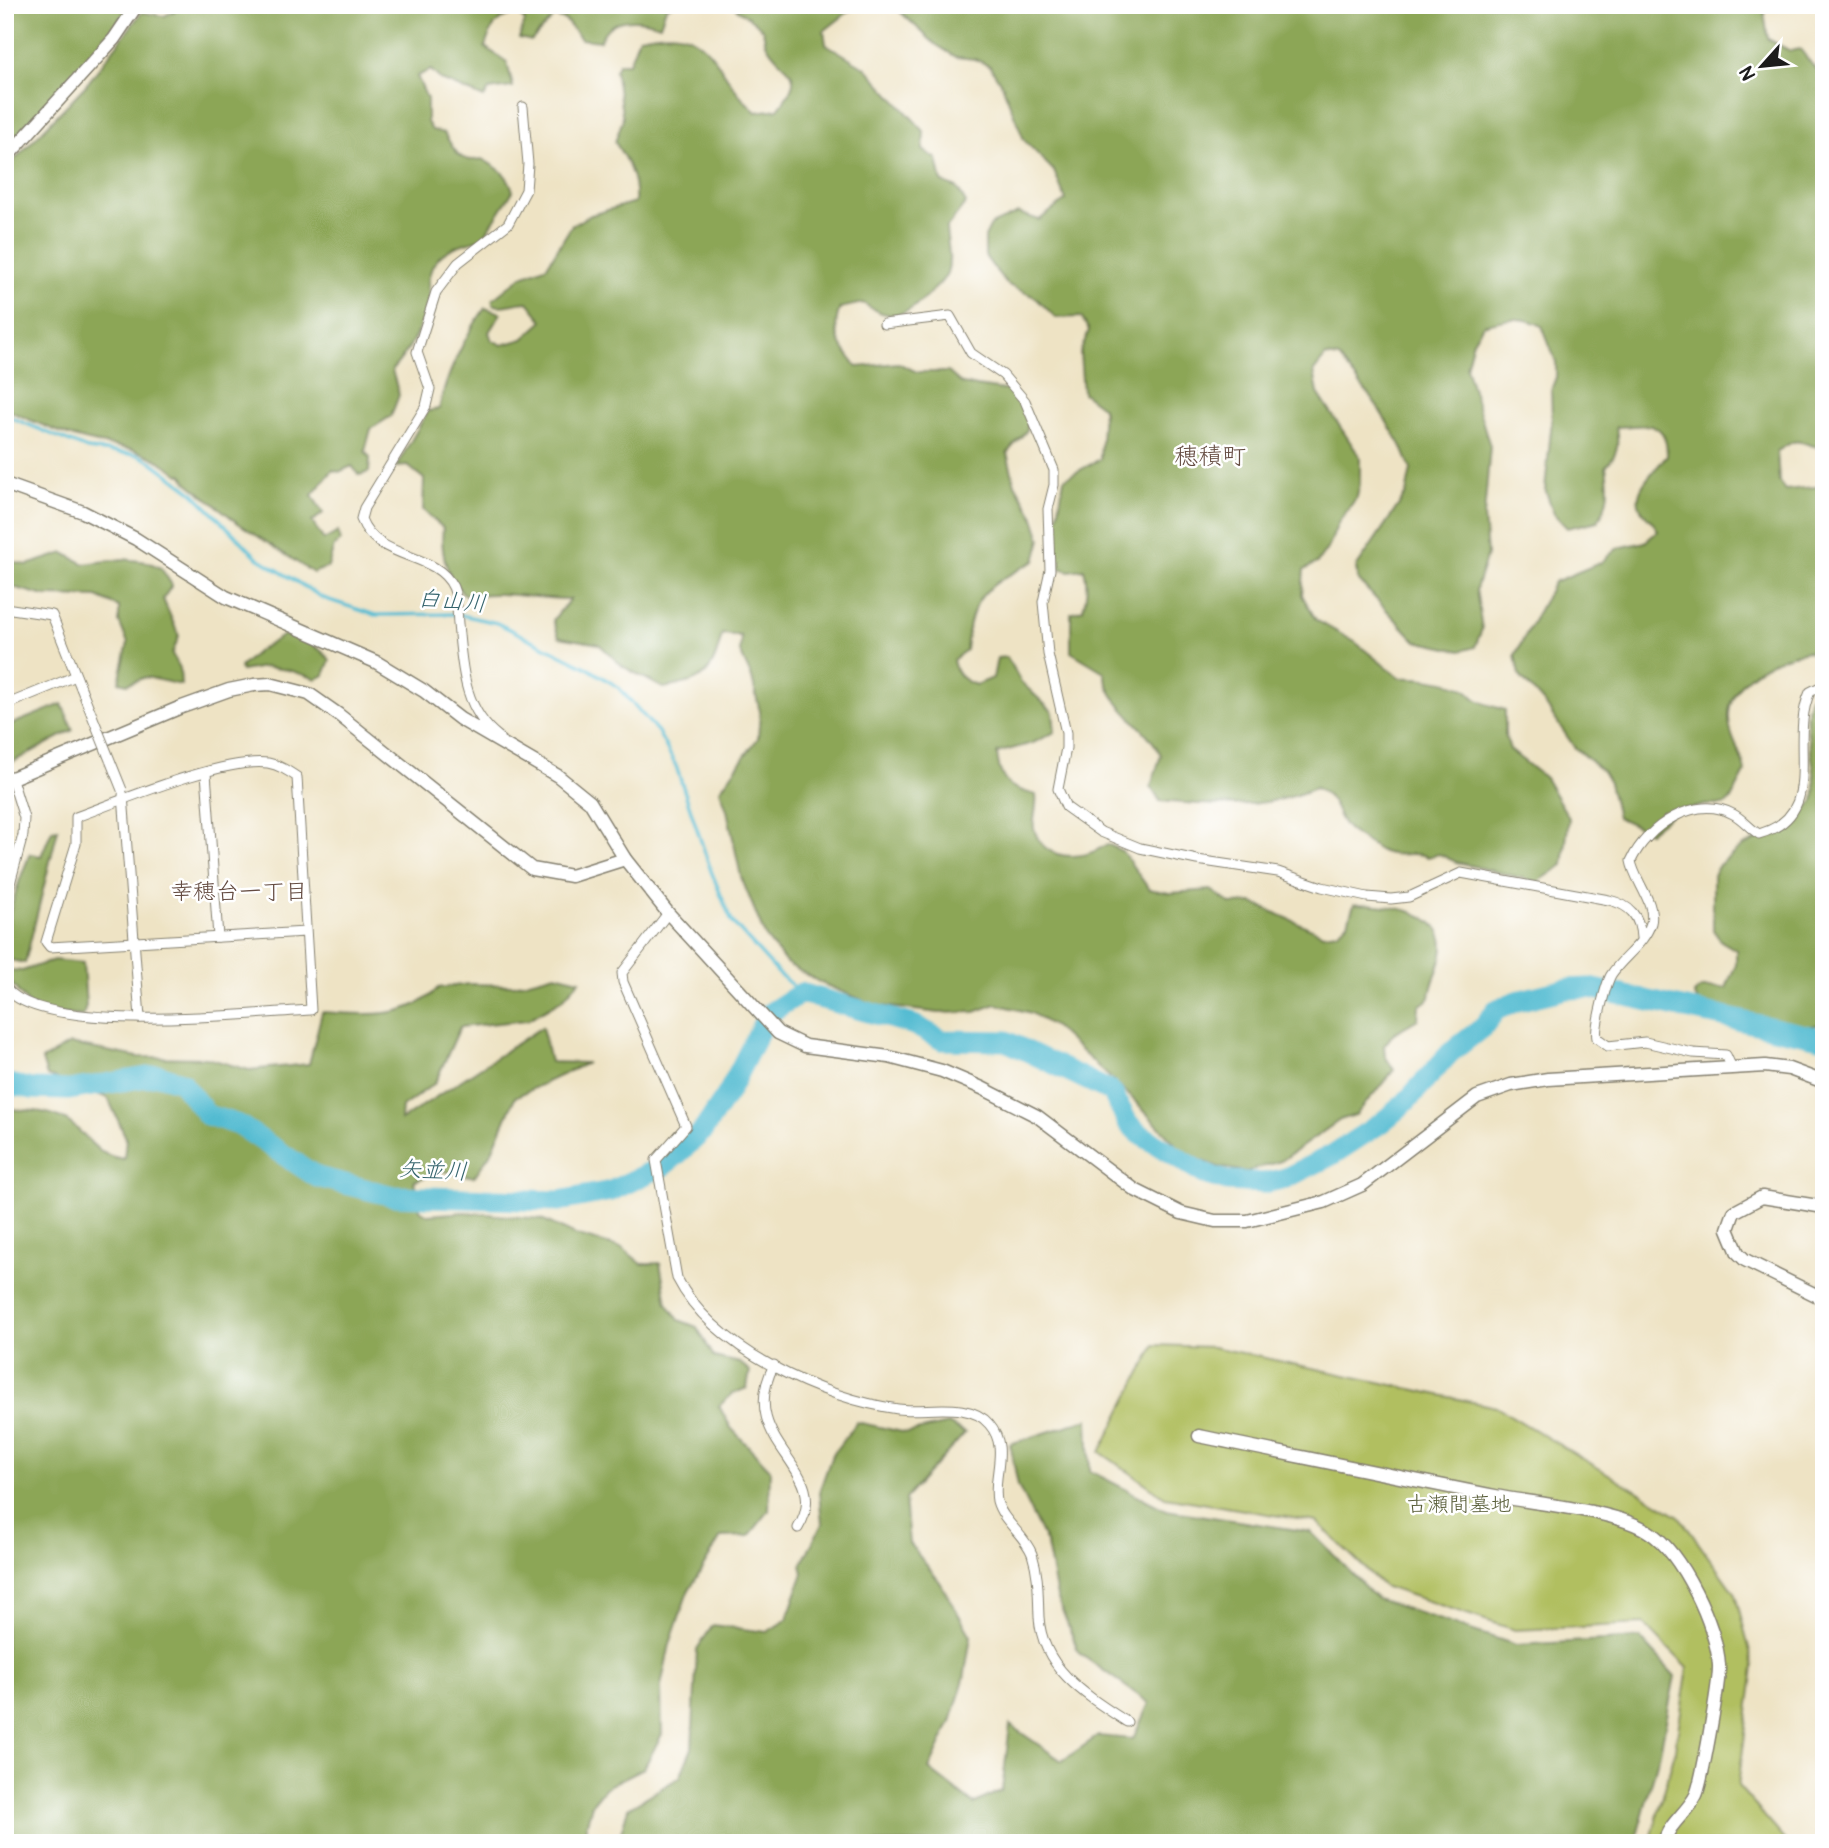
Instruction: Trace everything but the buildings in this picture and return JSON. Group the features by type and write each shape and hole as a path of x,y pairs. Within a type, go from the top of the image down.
{"main road":[{"path":"5,159 114,39 137,5"},
{"path":"5,484 83,512 135,539 226,597 376,662 424,691 460,719 509,745 558,776 590,802 625,859 668,913 778,1033 805,1046 889,1056 942,1071 1037,1116 1135,1190 1166,1207 1215,1221 1267,1217 1347,1193 1376,1175 1471,1101 1511,1085 1548,1079 1732,1068 1789,1069 1824,1082"},
{"path":"8,779 229,690 270,684 309,694 339,715 532,869 571,876 625,859"},
{"path":"1824,1207 1762,1197 1742,1205 1734,1212 1728,1229 1738,1253 1745,1260 1824,1299"},
{"path":"1199,1436 1415,1481 1624,1520 1658,1539 1678,1561 1687,1578 1713,1636 1719,1667 1700,1783 1683,1816 1670,1828 1664,1843"}],"street":[{"path":"509,745 494,733 480,716 466,691 453,586 437,569 373,540 361,519 364,508 426,406 430,389 417,352 436,292 458,263 509,225 526,190 528,164 523,107"},
{"path":"884,324 950,316 971,353 1013,383 1025,401 1050,456 1055,478 1048,509 1050,562 1043,602 1048,654 1066,733 1066,748 1058,789 1062,803 1073,813 1118,841 1140,848 1278,872 1322,887 1367,897 1409,897 1461,873 1609,900 1626,905 1635,915 1641,938"},
{"path":"5,608 52,615 122,790 140,1018"},
{"path":"5,705 76,676"},
{"path":"1732,1068 1726,1055 1722,1054 1693,1054 1644,1042 1602,1044 1597,1038 1595,1025 1610,976 1635,949 1651,923 1651,908 1631,861 1665,822 1690,811 1719,809 1733,814 1759,834 1781,826 1801,809 1811,783 1805,707 1810,692 1824,685"},
{"path":"5,986 23,1002 38,1008 93,1017 140,1018 311,1010 298,777 268,763 206,773 76,817 76,844 46,938 50,947 133,945 306,932"},
{"path":"206,773 218,937"},
{"path":"5,902 23,835 24,818 8,779"},
{"path":"668,913 622,973 623,982 686,1126 656,1160 677,1278 709,1321 737,1345 819,1389 899,1409 965,1411 979,1415 990,1425 999,1442 997,1499 1032,1553 1038,1576 1041,1636 1058,1670 1082,1692 1127,1721"},
{"path":"774,1365 767,1378 762,1408 765,1420 795,1469 808,1500 807,1514 798,1528"}],"green space":[{"path":"5,5 129,5 110,35 5,147"},
{"path":"187,5 672,5 666,8 660,25 634,20 617,23 604,33 600,41 581,39 565,20 554,17 531,41 519,38 525,21 518,13 504,18 492,29 485,47 507,62 513,87 489,90 484,98 441,80 431,70 417,76 427,99 427,122 432,130 444,133 458,155 463,158 482,159 498,168 513,191 482,239 449,250 432,268 428,280 429,299 423,319 410,346 392,370 399,395 391,416 371,429 365,451 370,458 369,472 359,475 352,466 339,472 333,470 312,495 323,513 312,522 324,540 338,532 341,541 334,546 328,567 313,573 238,523 187,482 182,474 153,458 130,449 68,435 5,409 5,170 86,85 142,12 164,16"},
{"path":"731,5 1763,5 1768,39 1790,51 1800,49 1824,80 1824,447 1797,441 1777,451 1779,482 1785,490 1824,486 1824,674 1818,655 1807,651 1762,667 1739,687 1732,700 1729,715 1731,732 1745,773 1730,801 1724,805 1705,805 1673,813 1649,832 1617,817 1609,783 1602,771 1575,748 1545,704 1519,675 1515,655 1554,582 1600,563 1618,548 1645,542 1658,531 1641,509 1639,495 1646,480 1667,456 1666,444 1659,429 1653,426 1616,427 1617,448 1606,466 1608,494 1602,514 1598,521 1567,528 1554,514 1545,489 1552,419 1551,390 1556,377 1556,362 1542,326 1520,319 1499,321 1483,325 1473,341 1466,367 1490,446 1484,516 1487,555 1476,589 1482,629 1475,647 1461,651 1416,641 1358,580 1356,568 1406,494 1411,469 1401,445 1375,403 1339,358 1326,356 1314,371 1318,393 1360,457 1360,483 1357,497 1338,523 1329,546 1317,563 1304,570 1302,595 1316,620 1355,642 1400,678 1451,684 1465,689 1481,702 1505,710 1505,734 1510,750 1545,778 1569,818 1563,865 1538,882 1456,862 1439,854 1428,857 1382,852 1349,830 1329,797 1315,788 1278,800 1239,805 1160,801 1151,786 1161,755 1121,707 1104,672 1071,652 1071,613 1083,609 1086,589 1084,569 1069,571 1054,566 1057,520 1064,479 1100,459 1103,408 1083,393 1080,353 1089,330 1081,317 1056,318 1035,297 1008,285 985,256 985,237 991,225 1018,213 1039,220 1066,200 1054,171 1024,140 1003,87 990,66 975,59 956,57 935,44 896,8 852,9 824,31 826,44 866,68 924,131 923,150 937,159 942,182 957,188 966,203 946,229 948,268 946,276 937,287 913,308 898,314 882,313 863,303 840,308 837,333 842,346 857,367 898,363 917,372 948,372 962,384 1011,391 1029,415 1027,430 1007,453 1015,484 1033,515 1041,539 1035,561 1005,577 985,593 972,615 966,650 953,660 960,676 976,685 993,678 997,658 1007,657 1021,682 1053,712 1055,732 1033,743 997,753 1000,772 1007,783 1036,795 1034,828 1038,839 1054,853 1064,856 1087,854 1107,844 1122,851 1149,889 1170,893 1211,890 1231,904 1253,903 1323,934 1337,932 1348,923 1354,904 1398,908 1427,919 1437,928 1442,940 1442,955 1430,998 1419,1006 1418,1019 1394,1033 1384,1046 1385,1056 1394,1070 1356,1115 1340,1120 1281,1161 1246,1172 1218,1167 1185,1154 1129,1095 1056,1028 1031,1013 996,1004 975,1012 939,1013 874,1005 821,983 786,963 765,936 741,877 727,810 720,790 758,738 760,712 752,678 740,652 741,636 722,634 715,659 705,674 689,682 663,688 622,666 599,644 559,637 553,620 570,599 505,594 468,597 455,584 446,566 443,528 423,510 424,479 408,466 396,467 428,411 439,409 457,356 485,308 501,313 489,332 492,340 502,345 523,339 543,321 528,302 499,306 494,305 492,300 522,276 547,266 572,225 591,215 635,202 633,177 615,142 623,119 615,70 619,63 629,63 639,37 672,33 695,40 713,56 736,90 756,112 778,109 792,86 791,73 767,45 762,29"},
{"path":"64,553 84,564 123,559 148,562 161,568 172,585 163,599 179,636 172,654 180,668 181,685 146,677 127,684 119,682 128,643 119,622 119,607 97,597 45,596 5,585 5,560 27,565"},
{"path":"284,635 309,643 330,660 324,675 317,679 288,670 264,667 241,671 240,667 258,651"},
{"path":"1824,689 1824,1009 1821,1024 1805,1028 1699,1004 1694,994 1701,988 1726,988 1736,964 1736,950 1721,941 1713,930 1713,875 1719,865 1743,846 1792,824 1814,801 1807,709 1810,697"},
{"path":"62,704 73,730 5,766 5,727"},
{"path":"58,829 25,963 5,959 9,918 30,854 41,856 52,830"},
{"path":"54,960 83,963 86,1006 83,1016 35,1012 5,976 12,970 22,971"},
{"path":"555,974 580,980 563,999 527,1020 460,1027 435,1083 402,1107 401,1120 542,1027 550,1062 587,1063 515,1097 492,1151 474,1177 442,1171 414,1181 420,1210 428,1215 464,1212 542,1219 575,1235 622,1248 642,1264 660,1263 667,1303 679,1320 697,1327 714,1357 740,1363 750,1371 747,1388 732,1394 719,1406 731,1428 770,1469 769,1511 749,1536 721,1537 687,1594 670,1644 661,1686 662,1734 644,1768 606,1787 592,1804 582,1843 5,1843 5,1109 56,1115 70,1123 105,1154 124,1159 126,1138 108,1098 47,1076 42,1060 70,1044 138,1057 207,1058 249,1070 309,1064 322,1012 384,1013 414,1006 438,988 469,984 514,985"},
{"name":"古瀬間墓地","path":"1155,1345 1213,1347 1496,1407 1679,1516 1735,1594 1754,1667 1738,1786 1788,1843 1650,1843 1674,1755 1688,1668 1644,1624 1515,1630 1383,1586 1317,1522 1165,1497 1100,1452"},
{"path":"1088,1419 1090,1471 1166,1510 1311,1532 1377,1599 1516,1645 1640,1638 1675,1676 1660,1752 1635,1843 618,1843 628,1808 680,1777 692,1748 697,1649 713,1625 767,1632 787,1619 803,1573 801,1565 822,1524 819,1492 832,1455 857,1422 907,1433 948,1424 965,1433 905,1499 909,1543 940,1582 971,1636 964,1679 951,1722 929,1769 974,1804 1002,1790 1010,1725 1062,1761 1098,1736 1133,1739 1149,1703 1079,1653 1057,1597 1047,1545 1018,1486 1010,1444"}],"waterway":[{"name":"白山川","path":"5,415 87,449 138,455 152,462 192,492 258,558 323,598 375,615 457,614 497,623 586,667 618,687 658,732 676,766 711,871 732,922 779,974 801,993"},
{"path":"5,1083 32,1089 69,1090 159,1075 181,1082 207,1115 239,1125 317,1177 393,1196 559,1201 611,1191 663,1166 678,1154 702,1132 728,1093 768,1014 801,993 914,1025 942,1040 1006,1041 1112,1092 1128,1123 1140,1134 1206,1175 1227,1181 1264,1183 1286,1178 1332,1155 1381,1123 1405,1103 1450,1053 1483,1027 1496,1010 1517,1001 1566,989 1590,988 1824,1039"}],"district":[{"name":"穂積町","path":"1210,456"},
{"name":"幸穂台一丁目","path":"239,891"}],"water label":[{"name":"矢並川","path":"433,1170"}]}
